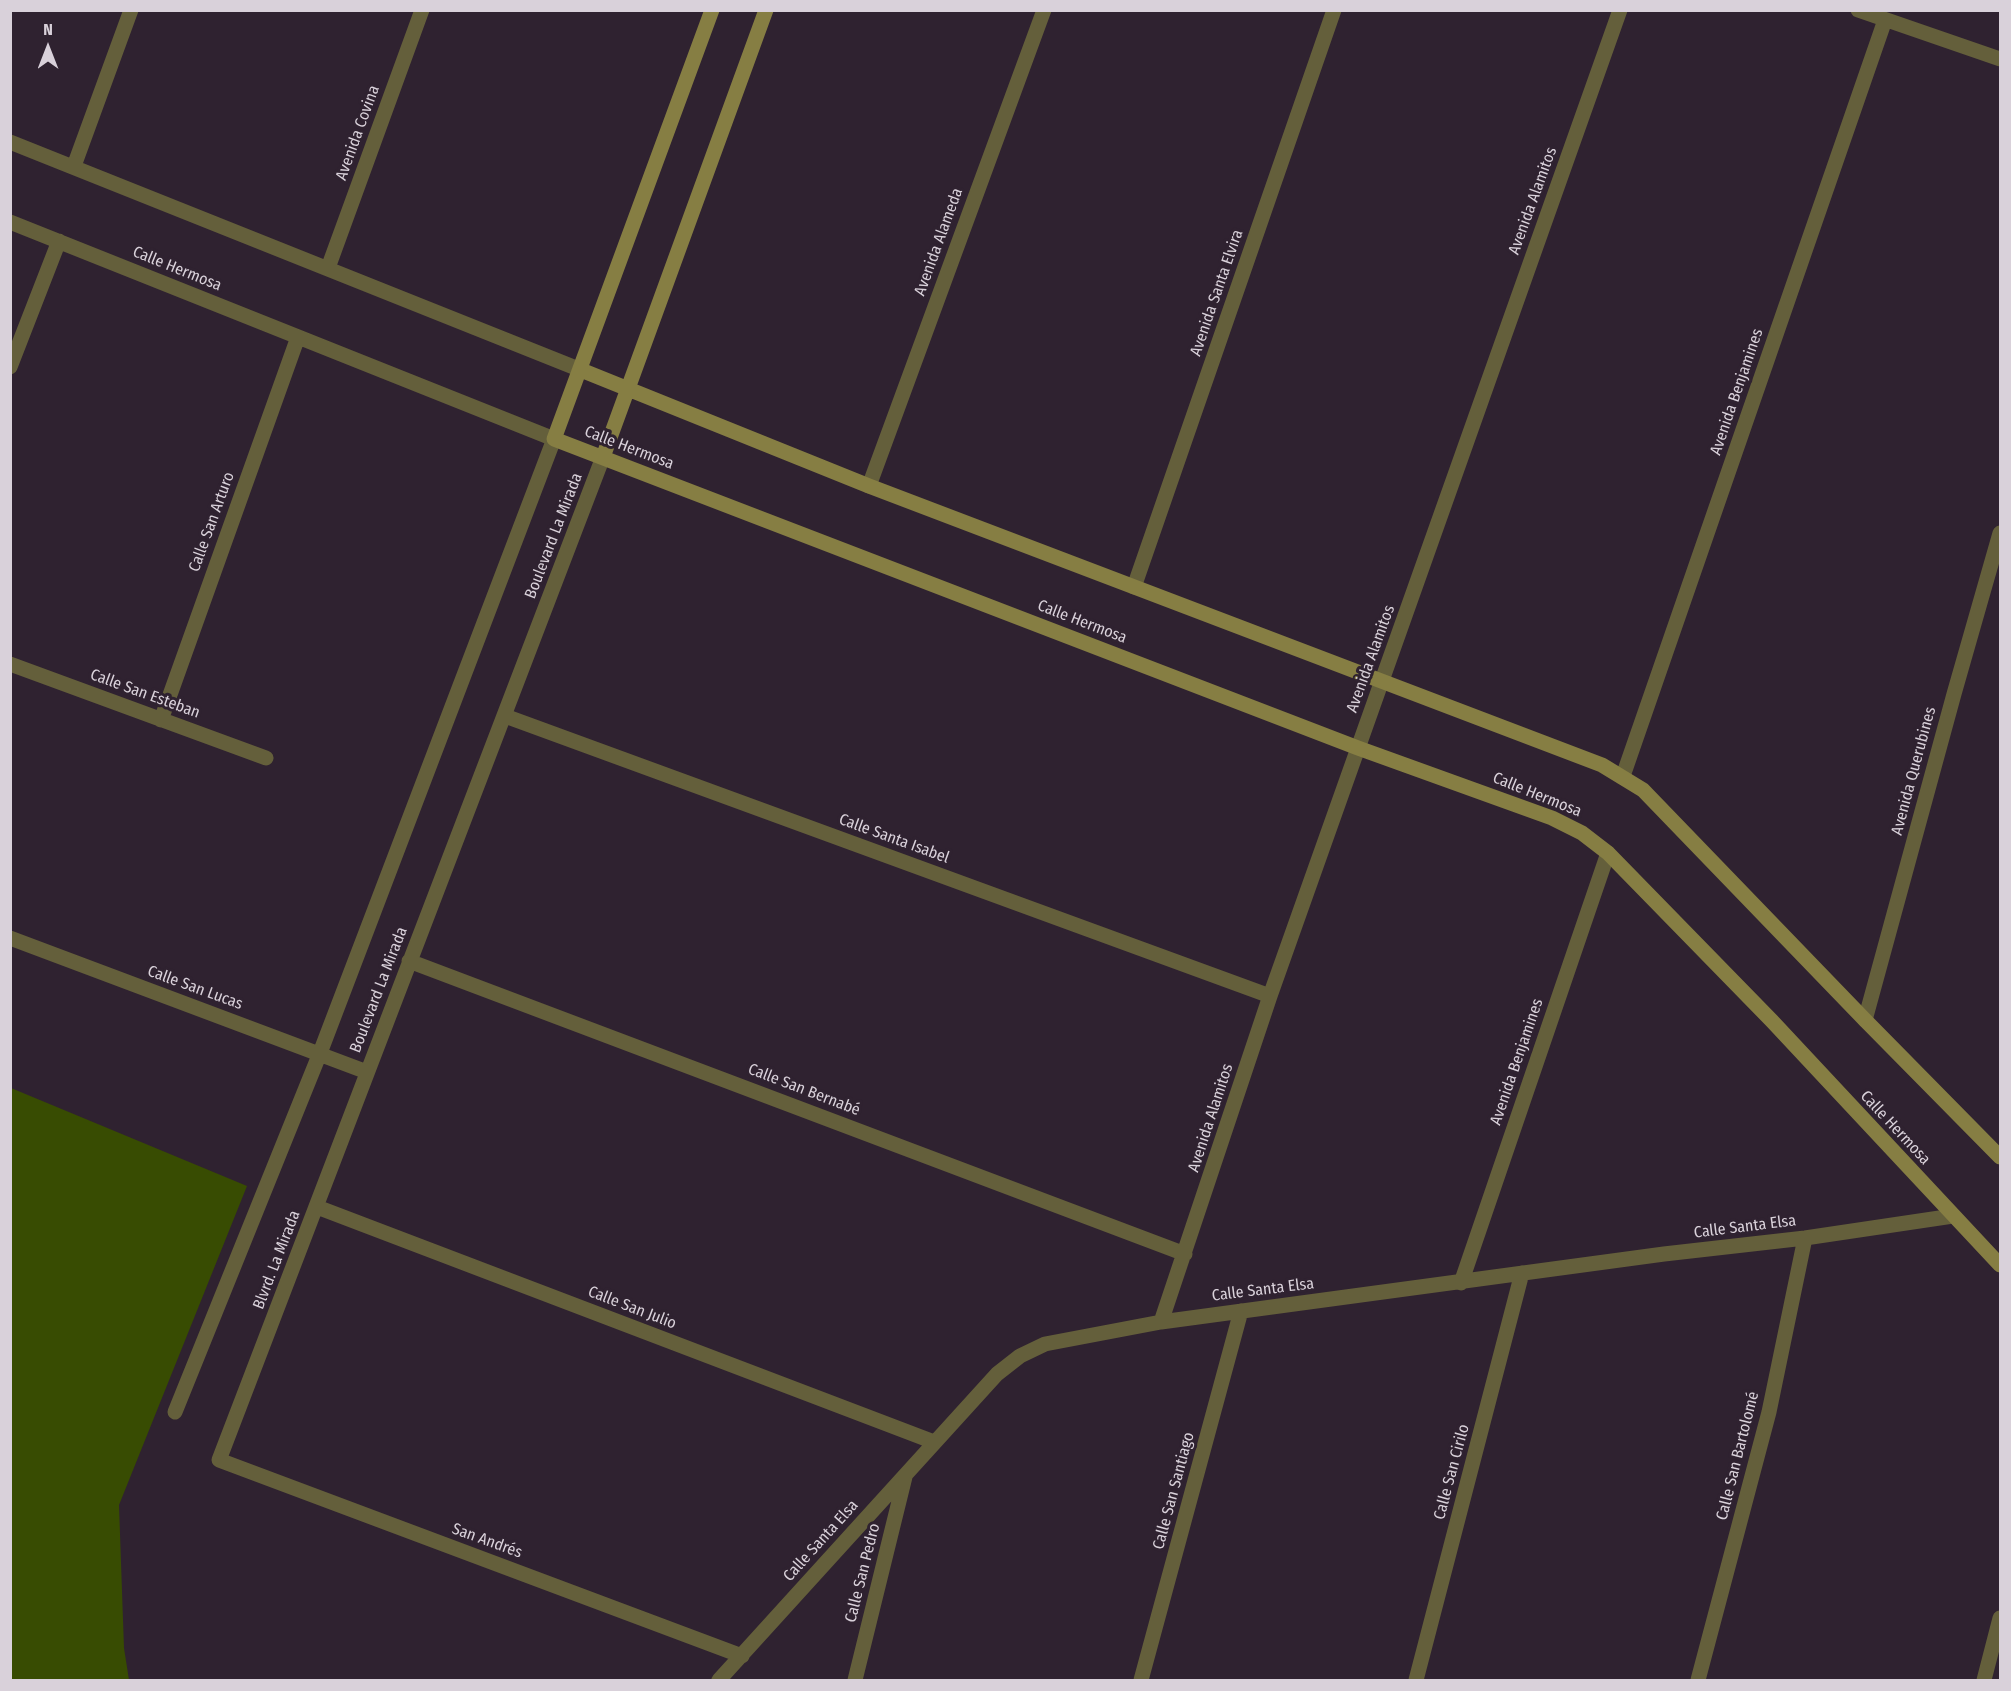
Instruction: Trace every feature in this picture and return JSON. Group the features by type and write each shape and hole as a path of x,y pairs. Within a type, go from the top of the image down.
{"street":[{"path":"74,166 131,10"},
{"name":"Avenida Covina","path":"328,268 422,10"},
{"name":"Boulevard La Mirada","path":"320,1053 581,370 712,10"},
{"name":"Boulevard La Mirada","path":"368,1072 629,388 766,10"},
{"name":"Avenida Alameda","path":"869,486 1044,10"},
{"name":"Avenida Santa Elvira","path":"1134,587 1334,10"},
{"name":"Avenida Alamitos","path":"1161,1322 1270,996 1620,10"},
{"path":"1858,10 2001,59"},
{"name":"Avenida Benjamines","path":"1623,776 1885,20"},
{"path":"10,142 869,486 1602,765 1643,790 2001,1157"},
{"name":"Calle Hermosa","path":"10,222 554,439 1358,748 1552,818 1582,833 1608,853 1764,1013 2001,1266"},
{"path":"10,367 59,241"},
{"name":"Calle San Arturo","path":"161,720 298,337"},
{"name":"Avenida Querubines","path":"1865,1020 1954,694 2001,533"},
{"name":"Calle San Esteban","path":"10,664 267,758"},
{"name":"Calle Santa Isabel","path":"505,716 1270,996"},
{"name":"Avenida Benjamines","path":"1461,1283 1608,853"},
{"name":"Calle San Lucas","path":"10,938 368,1072"},
{"name":"Calle San Bernabé","path":"409,961 1185,1254"},
{"path":"175,1412 320,1053"},
{"name":"Blvrd. La Mirada","path":"219,1460 368,1072"},
{"name":"Calle San Julio","path":"317,1207 934,1442"},
{"name":"Calle Santa Elsa","path":"719,1680 997,1374 1020,1356 1045,1344 1161,1322 1522,1273 1805,1238 1953,1216"},
{"name":"Calle San Bartolomé","path":"1698,1680 1769,1412 1805,1238"},
{"name":"Calle San Cirilo","path":"1416,1680 1522,1273"},
{"name":"Calle San Santiago","path":"1141,1680 1241,1311"},
{"name":"San Andrés","path":"219,1460 742,1656"},
{"name":"Calle San Pedro","path":"855,1680 906,1474"},
{"path":"1984,1680 2001,1618"}],"green space":[{"path":"11,1088 247,1186 119,1505 124,1648 129,1680 11,1680"}]}
